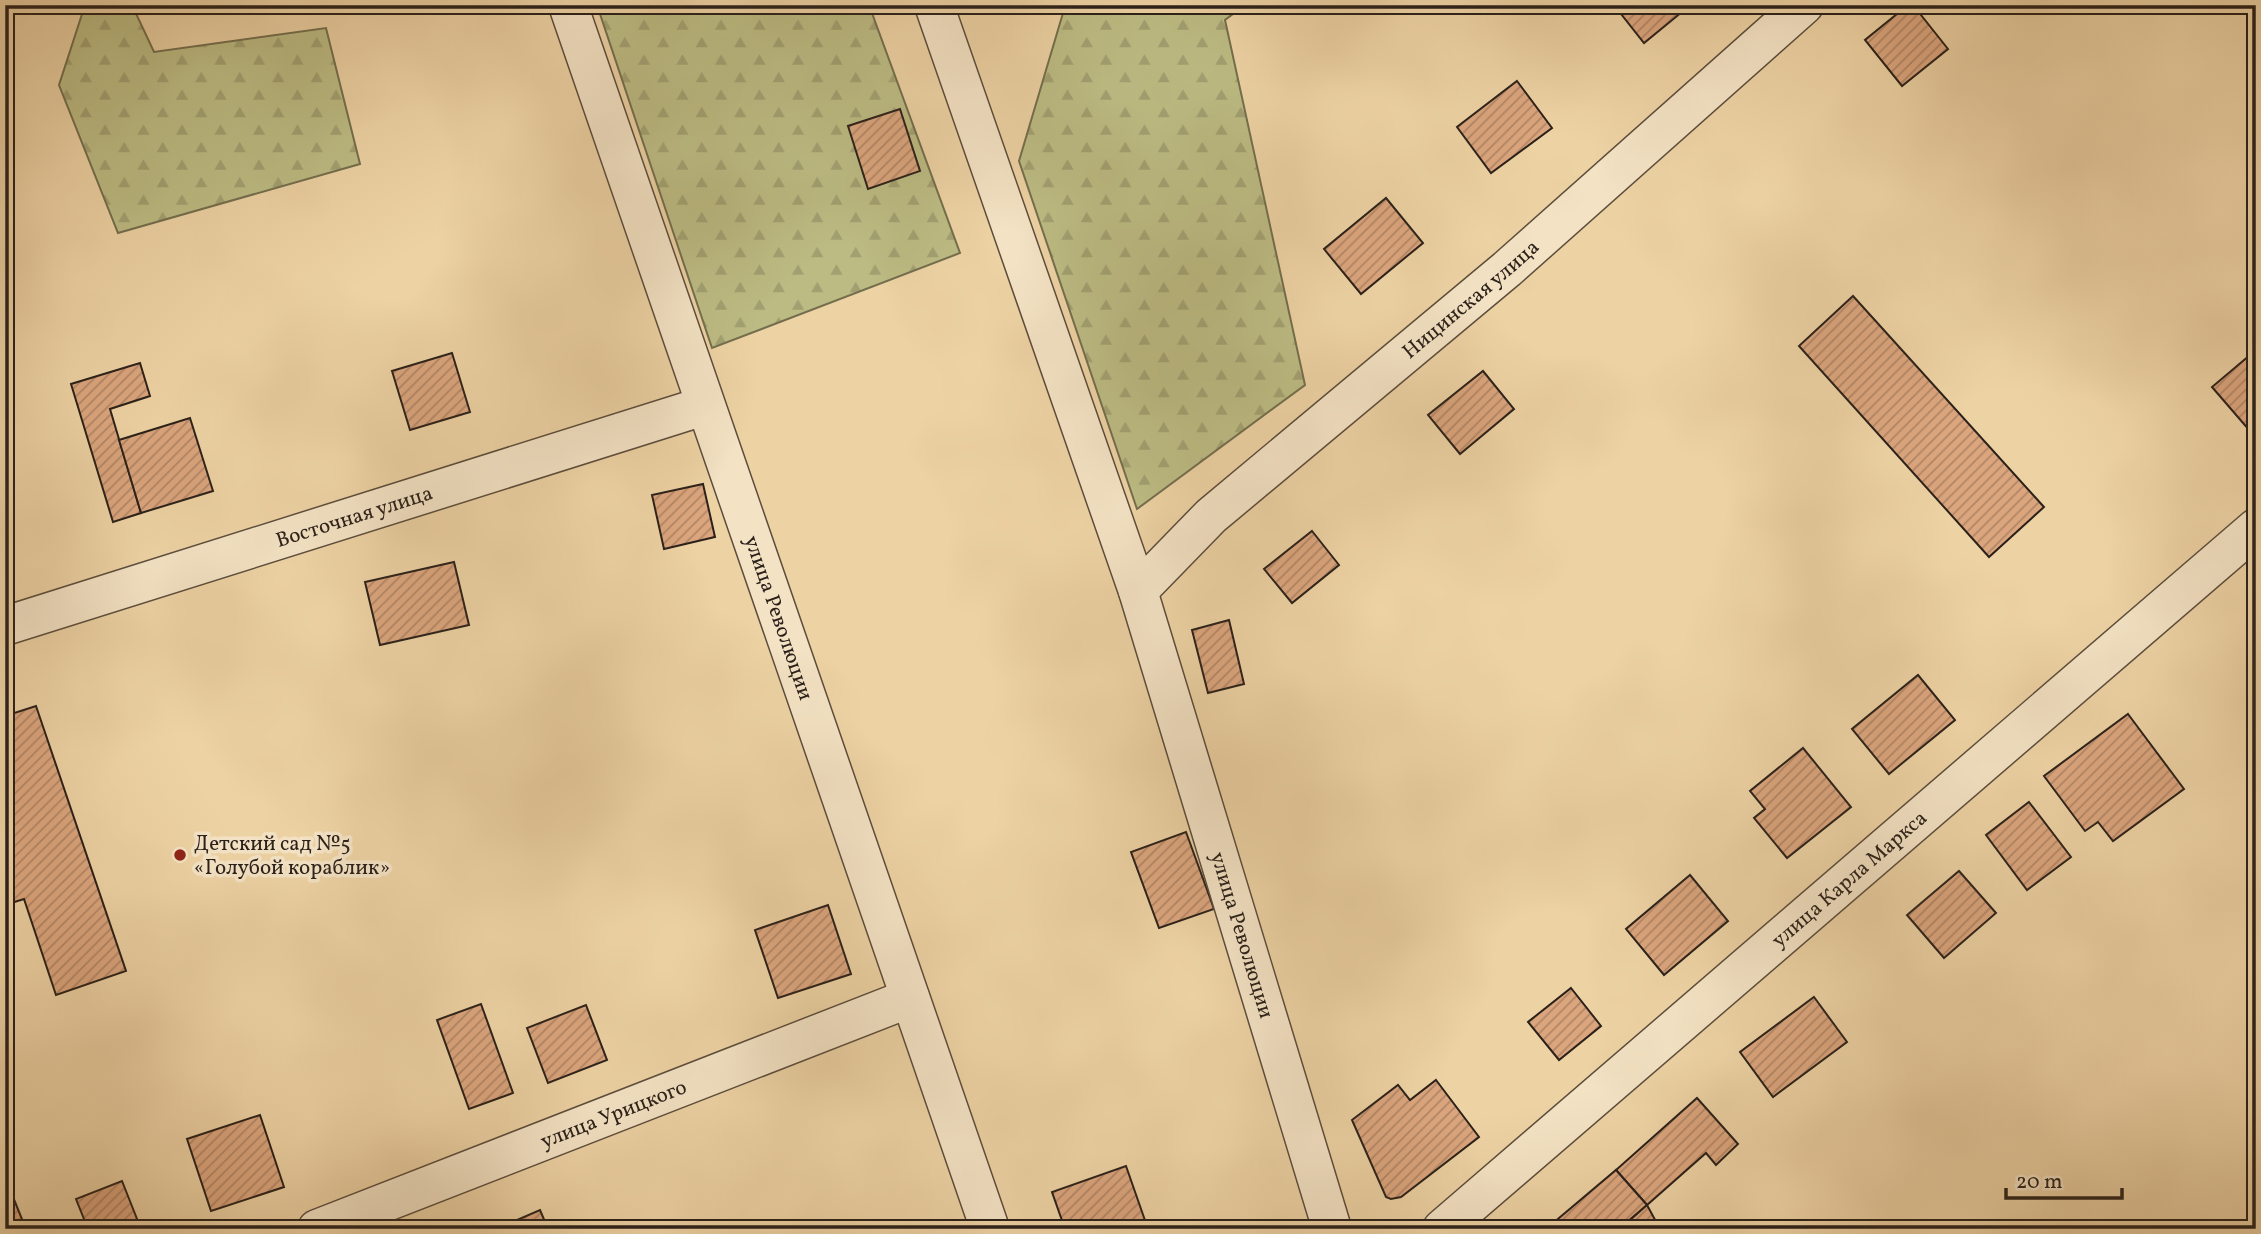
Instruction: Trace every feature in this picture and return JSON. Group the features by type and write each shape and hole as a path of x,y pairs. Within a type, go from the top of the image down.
{"street":[{"name":"улица Революции","path":"568,5 704,407 990,1229"},
{"name":"улица Революции","path":"934,5 1138,591 1332,1229"},
{"name":"Ницинская улица","path":"1138,591 1211,516 1507,269 1804,5"},
{"name":"Восточная улица","path":"5,626 704,407"},
{"name":"улица Карла Маркса","path":"1441,1229 2256,528"},
{"name":"улица Урицкого","path":"317,1229 910,998"}],"green space":[{"path":"85,5 132,5 154,52 326,28 360,164 118,233 59,85"},
{"path":"597,5 869,5 960,253 712,348"},
{"path":"1071,5 1245,5 1225,20 1305,385 1137,509 1019,161 1063,13"}],"building":[{"path":"1614,5 1687,5 1688,7 1644,43"},
{"path":"1908,5 1913,5 1948,49 1902,86 1865,40"},
{"path":"1517,81 1552,128 1491,173 1457,127"},
{"path":"900,109 920,171 868,189 848,126"},
{"path":"1386,198 1423,243 1361,294 1324,249"},
{"path":"1853,296 2044,507 1989,557 1799,346"},
{"path":"2256,350 2256,438 2212,387"},
{"path":"452,353 470,412 410,430 392,371"},
{"path":"140,363 150,396 110,409 141,513 113,522 71,384"},
{"path":"1483,371 1514,409 1460,454 1428,415"},
{"path":"190,418 213,491 141,513 119,440"},
{"path":"703,484 715,537 664,549 652,495"},
{"path":"1312,531 1339,565 1292,603 1264,569"},
{"path":"454,562 469,625 380,645 365,582"},
{"path":"1229,620 1244,684 1208,693 1192,630"},
{"path":"1918,675 1955,720 1889,774 1852,729"},
{"path":"36,706 126,971 56,995 24,899 8,904 5,896 5,716"},
{"path":"2128,714 2184,789 2113,841 2098,822 2085,831 2044,776"},
{"path":"1803,748 1851,807 1787,858 1754,818 1765,809 1750,791"},
{"path":"2029,802 2071,857 2027,890 1986,835"},
{"path":"1186,832 1214,909 1159,928 1131,852"},
{"path":"1959,871 1996,913 1944,958 1907,915"},
{"path":"1690,875 1728,921 1664,975 1626,929"},
{"path":"828,905 851,974 778,998 755,930"},
{"path":"1571,988 1601,1026 1559,1060 1528,1022"},
{"path":"1814,997 1847,1042 1773,1097 1740,1052"},
{"path":"481,1004 513,1093 469,1109 437,1020"},
{"path":"586,1005 607,1060 548,1083 527,1028"},
{"path":"1436,1080 1479,1137 1401,1197 1386,1197 1352,1120 1398,1085 1410,1100"},
{"path":"1697,1098 1738,1144 1716,1165 1706,1153 1647,1205 1616,1170"},
{"path":"260,1115 284,1187 211,1211 187,1139"},
{"path":"1126,1166 1148,1229 1065,1229 1052,1192"},
{"path":"1616,1170 1647,1205 1619,1229 1546,1229"},
{"path":"122,1181 141,1229 88,1229 76,1199"},
{"path":"13,1197 26,1229 5,1229 5,1200"},
{"path":"1647,1205 1660,1229 1621,1229 1621,1228"},
{"path":"540,1210 548,1229 496,1229"}],"place":[{"name":"Детский сад №5 «Голубой кораблик»","path":"180,855"}]}
